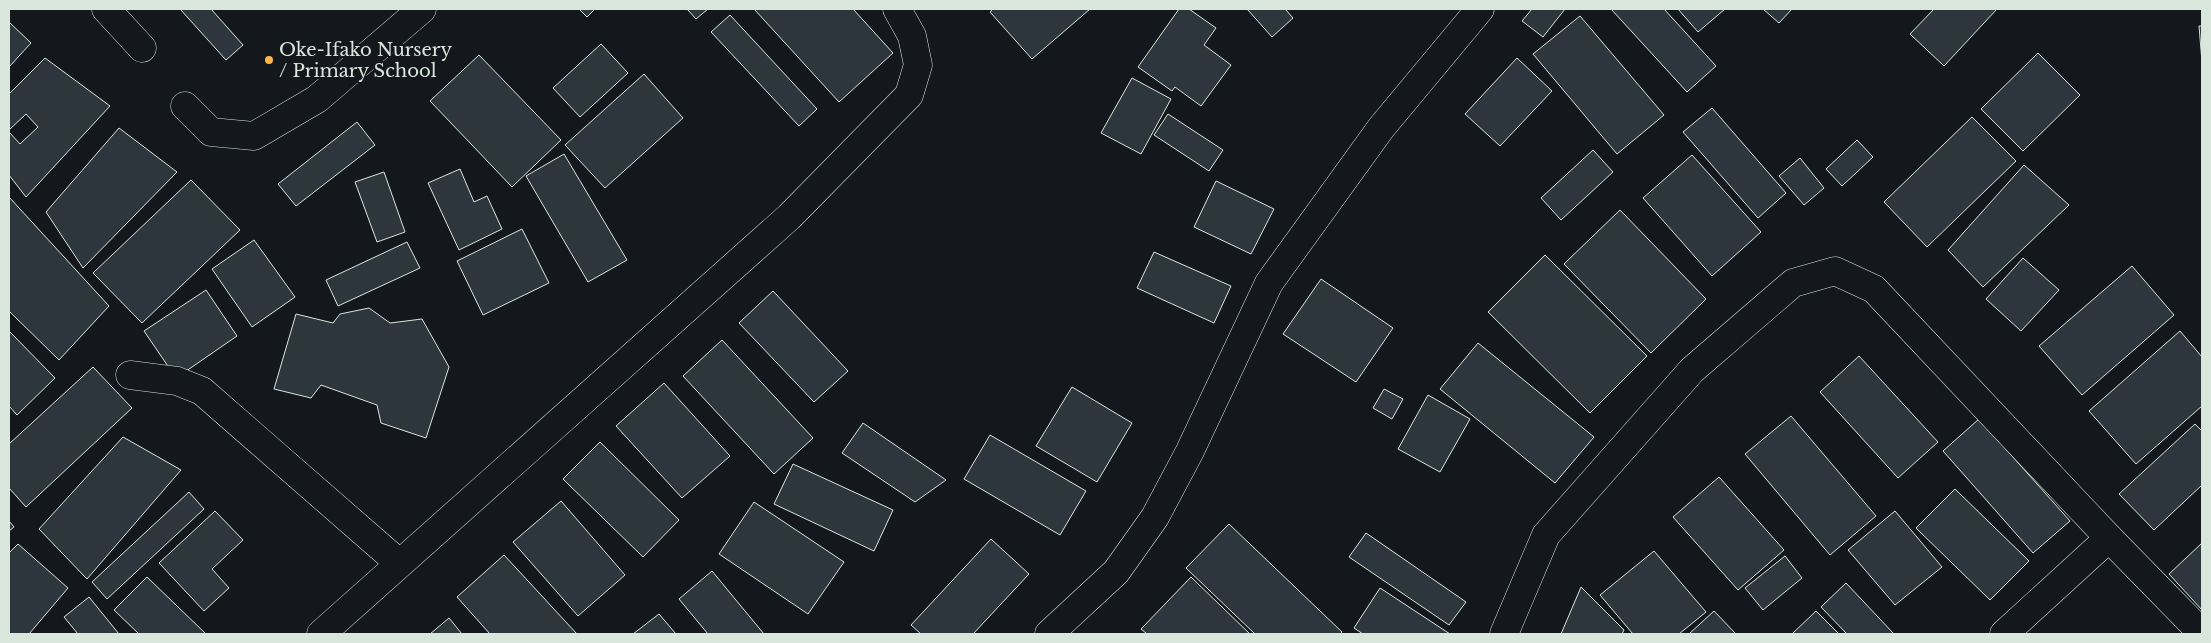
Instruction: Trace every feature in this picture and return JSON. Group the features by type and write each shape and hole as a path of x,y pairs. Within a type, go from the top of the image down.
{"street":[{"path":"106,9 142,48"},
{"path":"185,106 211,132 254,136 317,99 422,9"},
{"path":"321,634 789,217 909,95 918,64 912,36 896,9"},
{"path":"1050,634 1116,572 1155,517 1190,451 1269,283 1381,128 1480,9"},
{"path":"1504,634 1546,535 1692,370 1793,283 1835,271 1874,289 2109,538 2202,632"},
{"path":"130,375 177,381 202,391 399,563"},
{"path":"2004,634 2109,538"}],"building":[{"path":"180,9 211,9 243,45 226,60"},
{"path":"579,9 595,9 587,17"},
{"path":"687,9 708,9 696,19"},
{"path":"754,9 853,9 893,53 839,102"},
{"path":"993,9 1090,9 1032,59 990,12"},
{"path":"1179,9 1189,9 1216,28 1204,45 1231,65 1201,106 1175,87 1172,91 1138,67"},
{"path":"1247,9 1285,9 1293,18 1272,37"},
{"path":"1532,9 1565,9 1543,37 1522,21"},
{"path":"1611,9 1664,9 1716,66 1687,92"},
{"path":"1678,9 1725,9 1698,32"},
{"path":"1763,9 1792,9 1779,23"},
{"path":"1934,9 1997,9 1944,66 1910,34"},
{"path":"730,15 817,109 799,126 711,32"},
{"path":"1580,16 1664,115 1617,154 1533,54"},
{"path":"9,22 31,43 9,67"},
{"path":"2199,26 2202,26 2202,62"},
{"path":"601,44 628,73 580,117 553,88"},
{"path":"2038,53 2080,95 2023,151 1981,109"},
{"path":"479,55 561,140 512,187 430,101"},
{"path":"45,58 110,106 26,197 9,175 9,132 20,144 38,127 26,114 9,130 9,94"},
{"path":"1517,58 1552,91 1500,146 1465,114"},
{"path":"644,74 683,118 605,188 565,145"},
{"path":"1132,78 1171,99 1141,154 1101,133"},
{"path":"1712,108 1786,193 1758,218 1683,132"},
{"path":"1168,114 1223,150 1209,171 1154,135"},
{"path":"1972,117 2016,161 1927,247 1884,202"},
{"path":"357,122 375,145 296,206 278,184"},
{"path":"119,128 177,172 83,268 46,212"},
{"path":"1857,140 1873,157 1842,186 1826,169"},
{"path":"1593,150 1613,172 1561,220 1541,198"},
{"path":"564,154 627,260 588,282 526,176"},
{"path":"1692,155 1761,232 1712,276 1643,198"},
{"path":"1800,158 1824,188 1804,205 1779,176"},
{"path":"2024,165 2069,205 1983,287 1948,250"},
{"path":"460,169 474,202 487,196 502,229 459,250 428,183"},
{"path":"384,172 405,232 377,242 355,182"},
{"path":"191,180 240,230 142,323 93,273"},
{"path":"1216,181 1274,209 1251,254 1194,227"},
{"path":"9,197 109,306 59,360 9,311"},
{"path":"1620,210 1706,299 1651,353 1564,264"},
{"path":"522,229 549,283 483,315 457,261"},
{"path":"254,240 295,297 252,327 212,269"},
{"path":"407,242 420,268 338,306 326,280"},
{"path":"1154,252 1231,286 1214,323 1137,288"},
{"path":"1545,255 1647,356 1590,413 1488,312"},
{"path":"2023,258 2059,290 2021,331 1986,299"},
{"path":"2132,266 2174,315 2082,395 2039,346"},
{"path":"1321,279 1393,328 1356,382 1283,334"},
{"path":"206,290 237,336 176,378 144,331"},
{"path":"773,291 848,371 814,402 739,323"},
{"path":"369,308 390,323 422,319 449,367 426,438 381,423 377,405 321,385 311,398 274,389 296,314 333,323 340,314"},
{"path":"9,331 55,378 17,415 9,406"},
{"path":"2180,331 2202,357 2202,406 2136,464 2089,411"},
{"path":"722,340 813,438 774,474 683,376"},
{"path":"1478,343 1594,437 1555,483 1440,389"},
{"path":"1859,356 1938,442 1898,478 1820,392"},
{"path":"93,367 132,408 26,507 9,488 9,444"},
{"path":"664,383 730,456 682,498 616,426"},
{"path":"1072,387 1132,423 1097,482 1036,446"},
{"path":"1384,389 1403,399 1392,419 1373,408"},
{"path":"1428,395 1470,419 1440,472 1398,449"},
{"path":"1791,416 1876,516 1830,555 1745,454"},
{"path":"1979,419 2070,521 2033,553 1943,451"},
{"path":"863,423 946,480 915,502 842,453"},
{"path":"2195,424 2202,431 2202,485 2154,530 2119,494"},
{"path":"990,435 1086,491 1060,535 964,479"},
{"path":"123,437 181,470 87,579 39,529"},
{"path":"600,442 679,520 643,557 563,479"},
{"path":"793,464 893,510 874,551 774,504"},
{"path":"1719,477 1784,550 1738,590 1673,517"},
{"path":"1955,489 2029,561 1990,600 1916,528"},
{"path":"189,492 204,509 107,599 92,582"},
{"path":"561,501 625,575 578,616 513,542"},
{"path":"754,502 844,562 808,614 719,554"},
{"path":"215,511 243,540 212,569 229,588 204,611 159,563"},
{"path":"1895,511 1942,567 1895,605 1848,550"},
{"path":"9,521 14,527 9,531"},
{"path":"1229,524 1342,632 1340,634 1255,634 1186,568"},
{"path":"1366,533 1466,602 1449,625 1349,557"},
{"path":"991,539 1029,574 973,634 921,634 911,625"},
{"path":"2202,543 2202,610 2169,574"},
{"path":"18,544 68,588 29,634 9,634 9,553"},
{"path":"1654,551 1706,612 1679,634 1633,634 1600,595"},
{"path":"504,555 577,634 490,634 457,597"},
{"path":"1785,556 1802,578 1763,610 1745,588"},
{"path":"712,571 764,634 708,634 679,599"},
{"path":"147,577 206,634 139,634 114,610"},
{"path":"1191,577 1250,634 1147,634 1141,629"},
{"path":"1846,583 1894,634 1847,634 1821,607"},
{"path":"1581,587 1624,630 1622,634 1561,634"},
{"path":"1380,588 1450,634 1363,634 1354,628"},
{"path":"89,597 119,634 78,634 64,617"},
{"path":"1714,611 1736,634 1689,634"},
{"path":"1816,611 1839,634 1792,634"},
{"path":"659,614 676,634 633,634"},
{"path":"449,618 462,634 430,634"}],"place":[{"name":"Oke-Ifako Nursery / Primary School","path":"269,60"}]}
